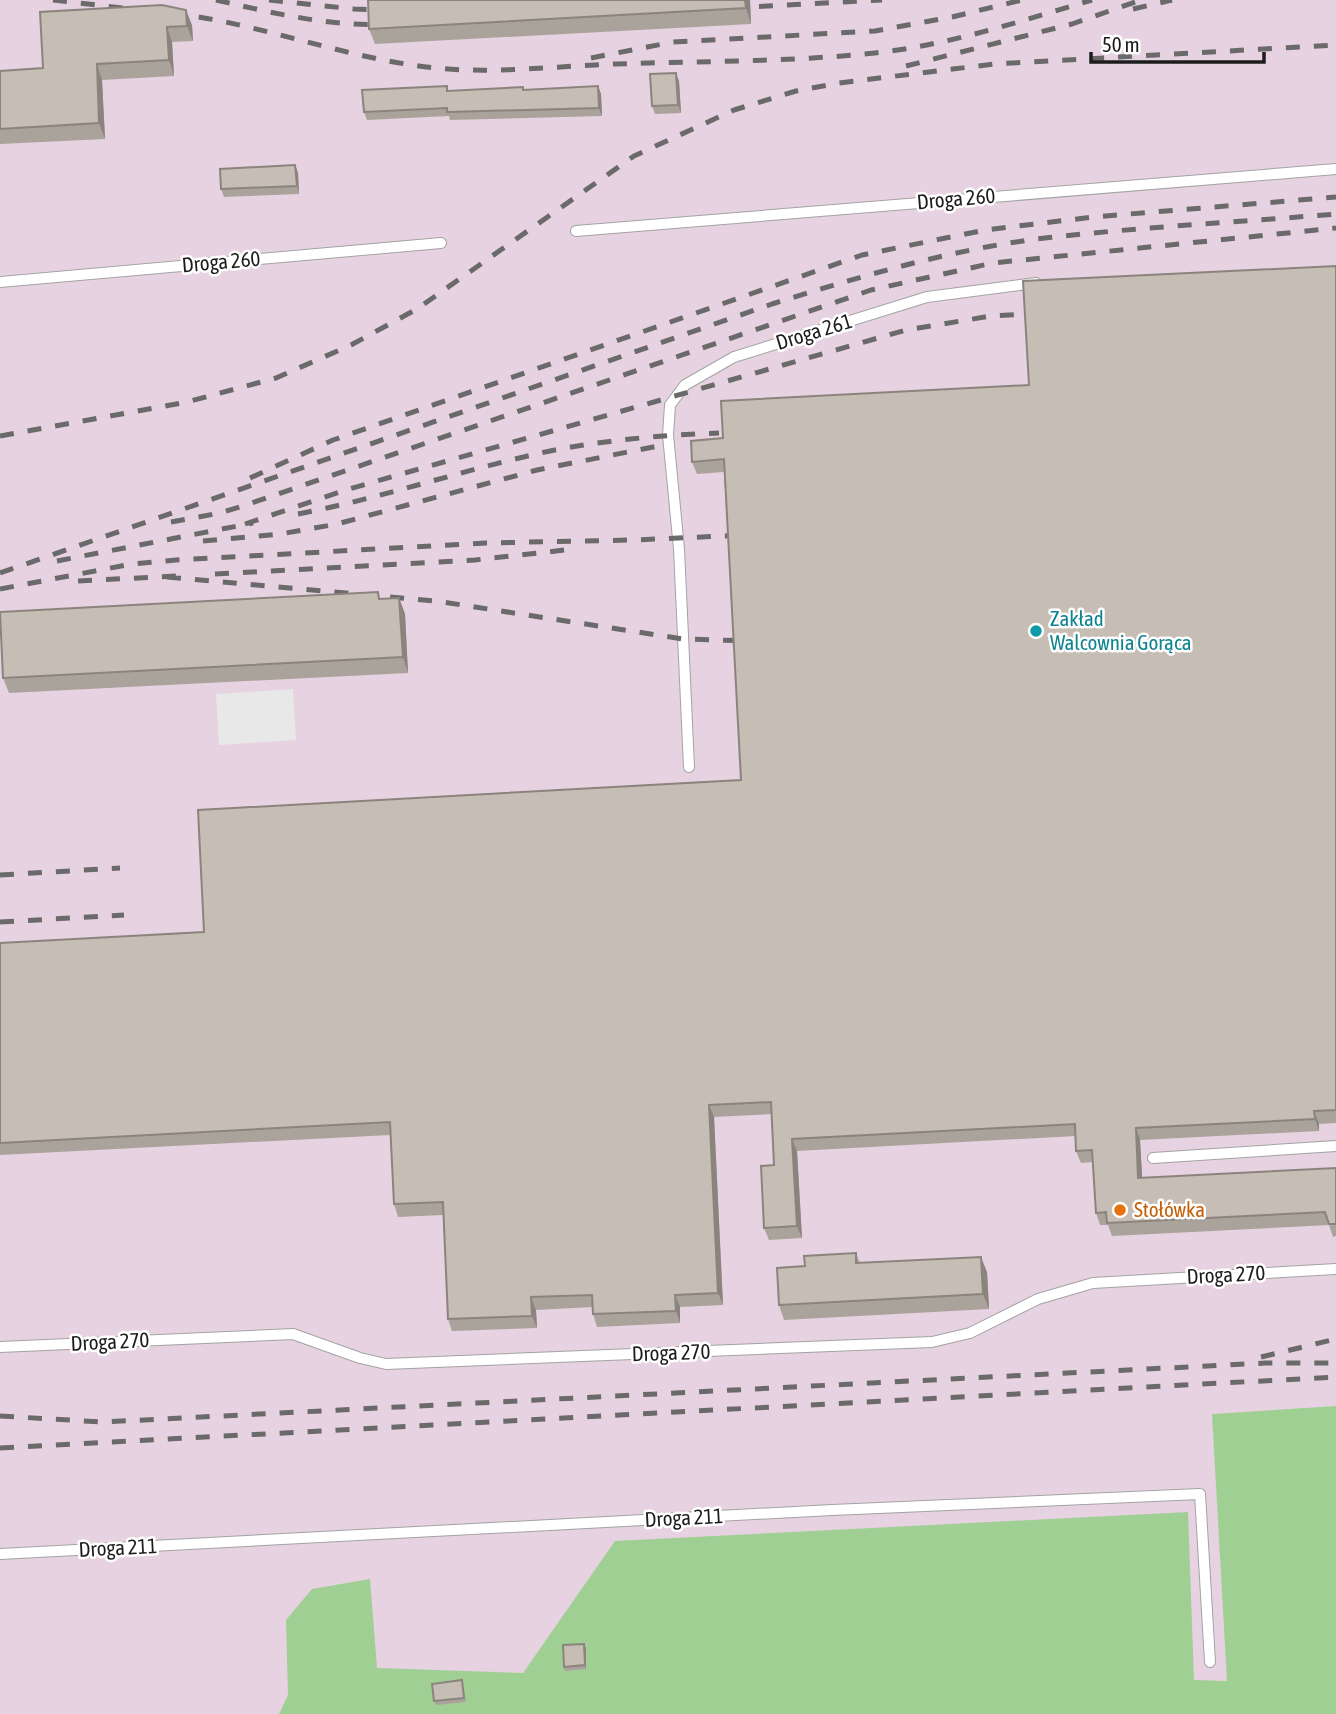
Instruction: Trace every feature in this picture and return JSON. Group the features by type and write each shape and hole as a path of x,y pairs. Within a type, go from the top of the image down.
{"lane":[{"name":"Droga 260","path":"576,231 1336,169"},
{"name":"Droga 260","path":"0,282 441,243"},
{"name":"Droga 261","path":"689,767 679,549 668,435 670,405 677,395 685,385 734,357 927,297 1048,281"},
{"path":"1153,1158 1336,1146"},
{"name":"Droga 270","path":"0,1347 293,1334 360,1358 386,1364 932,1342 970,1333 1038,1299 1093,1283 1336,1269"},
{"name":"Droga 211","path":"0,1554 1200,1494 1210,1662"}],"shaded area":[{"path":"0,0 1336,0 1336,1714 0,1714"},
{"path":"293,689 296,740 219,745 216,694"}],"green space":[{"path":"1336,1406 1336,1714 279,1714 288,1695 286,1620 312,1589 370,1579 377,1668 523,1673 615,1541 1188,1512 1194,1680 1227,1681 1212,1414"}],"building":[{"path":"368,0 745,0 746,8 369,29"},
{"path":"162,5 186,10 187,26 167,27 169,60 97,64 99,123 0,129 0,71 43,68 40,12"},
{"path":"676,73 678,105 652,106 650,74"},
{"path":"447,86 447,91 598,86 599,108 447,112 447,108 364,112 362,90"},
{"path":"295,165 297,186 221,189 220,169"},
{"name":"Zakład Walcownia Gorąca","path":"1336,266 1336,1110 1314,1111 1315,1119 1136,1128 1138,1178 1336,1168 1336,1224 1329,1224 1325,1212 1107,1223 1106,1212 1096,1213 1092,1150 1076,1151 1075,1124 792,1139 797,1226 764,1228 761,1166 774,1165 771,1102 709,1105 718,1293 675,1295 676,1311 593,1314 592,1295 531,1297 532,1316 448,1319 443,1202 394,1204 390,1122 0,1143 0,943 204,932 198,810 741,780 724,459 692,462 691,441 723,438 721,401 1029,385 1023,281"},
{"path":"378,592 379,599 399,598 403,657 3,678 0,612"},
{"path":"856,1253 856,1263 981,1257 983,1294 779,1305 777,1268 805,1266 804,1256"},
{"path":"584,1644 585,1665 564,1667 563,1645"},
{"path":"462,1680 464,1698 434,1701 432,1684"}],"railway":[{"path":"53,0 140,10"},
{"path":"216,0 323,21 389,24"},
{"path":"269,0 387,10"},
{"path":"731,8 882,0"},
{"path":"591,58 673,42 875,31 952,17 1022,0"},
{"path":"171,13 237,25 402,63 458,70 503,70 778,60 875,53 957,38 1092,0"},
{"path":"906,66 1072,24 1141,0"},
{"path":"1133,9 1172,0"},
{"path":"0,436 187,402 276,378 351,345 417,309 634,156 734,110 796,91 839,83 994,64 1336,45"},
{"path":"250,478 333,440 862,255 985,230 1093,217 1336,197"},
{"path":"0,573 772,304 873,274 941,256 1045,238 1336,214"},
{"path":"171,522 243,506 871,290 993,263 1336,228"},
{"path":"245,524 349,489 906,330 991,316 1045,313"},
{"path":"298,514 550,451 634,439 719,433"},
{"path":"203,541 280,534 337,524 537,470 668,444"},
{"path":"57,561 253,523"},
{"path":"0,589 132,564 176,560 486,543 746,535"},
{"path":"215,574 475,560 574,549"},
{"path":"78,581 176,576"},
{"path":"167,577 436,601 683,639 754,641"},
{"path":"0,875 120,868"},
{"path":"0,922 124,915"},
{"path":"1261,1357 1336,1339"},
{"path":"0,1416 103,1422 1266,1363 1336,1363"},
{"path":"0,1448 1336,1377"}],"place":[{"name":"Zakład Walcownia Gorąca","path":"1036,631"},
{"name":"Stołówka","path":"1120,1210"}]}
